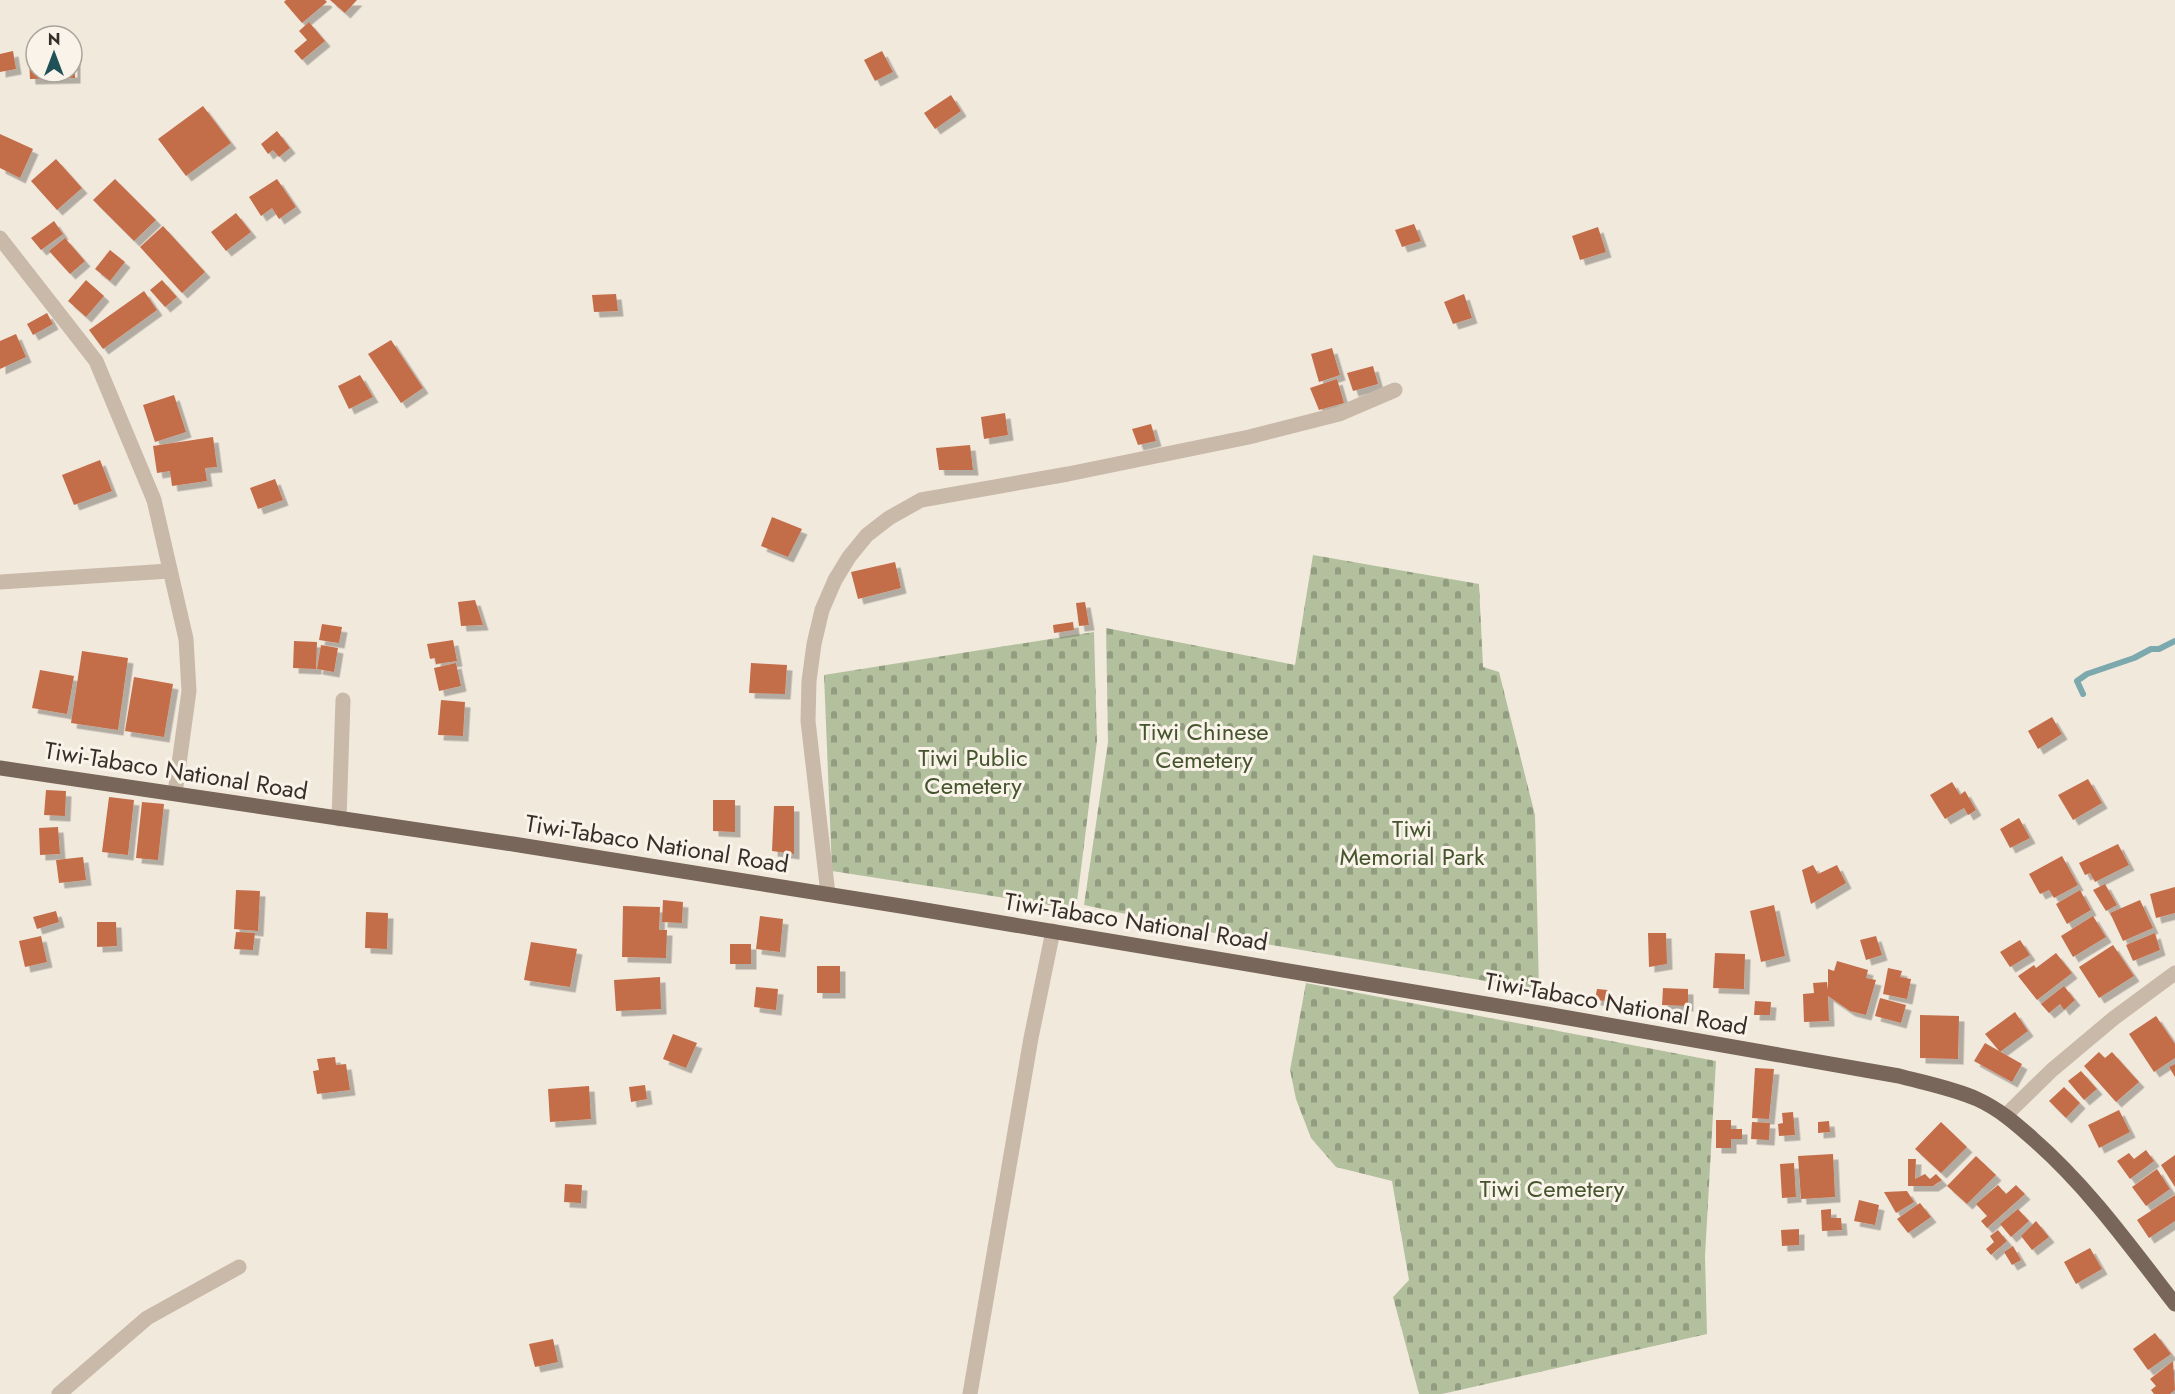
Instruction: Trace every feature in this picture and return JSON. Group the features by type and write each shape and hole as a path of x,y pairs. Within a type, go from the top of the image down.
{"main road":[{"name":"Tiwi-Tabaco National Road","path":"0,768 513,844 828,894 1546,1014 1864,1070 1941,1087 1977,1099 2006,1115 2058,1161 2080,1184 2175,1304"}],"street":[{"path":"0,238 96,361 153,500 186,639 189,691 175,793"},
{"path":"828,894 808,721 809,681 822,610 835,580 849,557 867,535 889,518 921,500 1068,474 1249,436 1339,414 1395,390"},
{"path":"0,582 169,571"},
{"path":"339,819 343,700"},
{"path":"970,1394 1031,1038 1053,932"},
{"path":"2006,1115 2052,1070 2114,1018 2175,973"},
{"path":"59,1394 147,1318 239,1267"}],"green space":[{"name":"Tiwi Memorial Park","path":"1313,555 1479,584 1483,667 1499,672 1535,815 1539,990 1266,944 1084,905 1108,742 1106,628 1295,665"},
{"name":"Tiwi Public Cemetery","path":"1094,632 1097,741 1076,909 832,871 824,675"},
{"name":"Tiwi Cemetery","path":"1306,983 1716,1061 1705,1256 1707,1334 1442,1394 1419,1394 1393,1297 1409,1280 1392,1181 1336,1167 1311,1138 1296,1099 1290,1070"}],"building":[{"path":"286,0 325,0 327,2 302,23 284,2"},
{"path":"330,0 357,0 345,13"},
{"path":"309,22 325,41 302,60 294,51 307,40 299,31"},
{"path":"13,51 16,69 0,72 0,54"},
{"path":"882,51 893,72 875,81 864,60"},
{"path":"951,95 961,111 935,129 924,113"},
{"path":"203,106 231,143 186,176 158,139"},
{"path":"277,131 290,148 279,157 273,150 268,154 261,144"},
{"path":"0,134 33,149 20,178 0,168"},
{"path":"56,159 82,188 57,210 31,181"},
{"path":"115,179 156,220 134,241 93,200"},
{"path":"277,179 296,207 279,219 272,208 261,216 249,197"},
{"path":"236,213 251,232 226,251 211,232"},
{"path":"54,221 63,234 41,250 31,238"},
{"path":"1414,224 1421,241 1402,247 1395,230"},
{"path":"163,226 205,272 182,293 140,247"},
{"path":"1598,227 1606,252 1580,260 1572,236"},
{"path":"65,238 85,261 70,274 49,251"},
{"path":"110,250 125,262 110,281 95,269"},
{"path":"86,280 104,296 86,317 68,301"},
{"path":"162,280 177,297 165,307 150,290"},
{"path":"144,291 157,310 103,349 89,330"},
{"path":"616,294 618,311 594,312 592,295"},
{"path":"1464,294 1472,318 1453,324 1444,302"},
{"path":"47,313 53,324 33,335 27,324"},
{"path":"16,334 26,357 0,369 0,341"},
{"path":"391,340 423,388 401,403 368,354"},
{"path":"1332,348 1340,375 1319,382 1311,354"},
{"path":"1373,366 1378,384 1353,391 1347,373"},
{"path":"360,375 373,397 349,409 338,386"},
{"path":"1337,379 1344,403 1319,410 1310,388"},
{"path":"174,395 186,432 155,442 143,405"},
{"path":"1005,413 1008,435 984,439 981,417"},
{"path":"1151,424 1156,441 1138,445 1132,429"},
{"path":"213,437 217,467 205,468 207,481 172,486 170,471 157,473 153,446"},
{"path":"970,445 973,470 939,470 936,448"},
{"path":"100,460 112,491 74,505 62,475"},
{"path":"275,479 283,500 258,509 250,488"},
{"path":"772,517 802,529 788,557 761,546"},
{"path":"895,562 901,588 858,599 851,572"},
{"path":"475,600 483,625 461,626 458,602"},
{"path":"1085,602 1089,625 1079,626 1076,603"},
{"path":"1073,622 1074,630 1054,633 1053,625"},
{"path":"322,624 342,627 339,643 319,640"},
{"path":"453,640 457,661 436,664 435,658 430,659 427,644"},
{"path":"294,641 317,642 316,669 293,668"},
{"path":"321,645 338,648 334,672 317,669"},
{"path":"82,651 128,658 118,730 71,723"},
{"path":"456,663 461,686 439,691 434,668"},
{"path":"751,663 787,665 785,694 749,693"},
{"path":"40,670 74,676 67,714 32,708"},
{"path":"134,677 173,684 164,737 125,731"},
{"path":"441,700 465,702 463,736 438,735"},
{"path":"2052,717 2062,734 2038,749 2028,731"},
{"path":"2088,779 2102,803 2073,820 2058,795"},
{"path":"1952,782 1960,795 1965,791 1976,810 1968,815 1964,808 1945,819 1930,795"},
{"path":"46,790 66,791 65,816 44,815"},
{"path":"109,797 134,800 128,855 102,852"},
{"path":"713,800 735,800 735,832 713,831"},
{"path":"142,802 164,804 158,860 136,858"},
{"path":"774,806 794,806 794,854 772,851"},
{"path":"2019,818 2030,838 2010,848 2000,829"},
{"path":"58,827 60,854 40,855 39,828"},
{"path":"2118,844 2129,865 2095,882 2090,873 2085,875 2079,863"},
{"path":"2062,856 2078,885 2054,898 2049,890 2040,894 2029,874"},
{"path":"83,857 86,880 59,883 56,860"},
{"path":"1813,865 1818,874 1837,865 1846,883 1811,904 1802,870"},
{"path":"2105,884 2117,905 2106,911 2093,890"},
{"path":"2175,887 2175,913 2156,918 2150,894"},
{"path":"236,890 260,891 258,931 234,929"},
{"path":"2080,890 2091,910 2067,924 2056,904"},
{"path":"663,900 683,902 682,923 662,922"},
{"path":"2140,900 2153,928 2123,941 2110,913"},
{"path":"1774,905 1785,956 1761,962 1750,911"},
{"path":"623,906 660,907 659,930 667,930 666,958 622,957"},
{"path":"56,911 59,922 37,929 33,917"},
{"path":"366,912 388,913 387,949 365,948"},
{"path":"760,916 783,919 780,952 756,949"},
{"path":"2093,916 2106,937 2073,957 2061,936"},
{"path":"97,922 116,922 117,946 97,947"},
{"path":"236,932 255,933 253,950 234,949"},
{"path":"1648,933 1666,933 1667,964 1649,967"},
{"path":"2155,933 2160,950 2133,961 2126,945"},
{"path":"41,936 47,962 25,967 19,941"},
{"path":"1876,936 1882,955 1866,960 1860,940"},
{"path":"2020,940 2030,955 2010,967 2000,952"},
{"path":"531,942 577,949 570,987 524,980"},
{"path":"730,944 751,944 751,964 730,964"},
{"path":"2113,945 2134,976 2099,998 2079,967"},
{"path":"1715,953 1745,954 1744,989 1713,988"},
{"path":"2056,953 2072,973 2037,1000 2018,976 2034,965 2036,968"},
{"path":"1837,961 1868,970 1866,978 1876,980 1866,1015 1850,1011 1828,996 1829,1021 1804,1022 1803,994 1814,993 1813,983 1827,982 1828,990 1828,969 1834,971"},
{"path":"817,966 840,966 840,993 817,993"},
{"path":"1888,968 1902,971 1900,977 1911,979 1907,999 1883,994"},
{"path":"660,977 661,1009 616,1011 614,980"},
{"path":"2064,986 2075,1000 2064,1010 2060,1004 2049,1013 2041,1004"},
{"path":"756,987 778,989 776,1010 754,1007"},
{"path":"1663,988 1688,989 1688,1006 1662,1005"},
{"path":"1597,989 1608,990 1606,1001 1595,1000"},
{"path":"1880,998 1906,1005 1901,1023 1875,1016"},
{"path":"1755,1001 1771,1002 1770,1015 1754,1015"},
{"path":"2015,1012 2028,1031 2000,1052 1985,1034"},
{"path":"1920,1015 1959,1016 1958,1059 1920,1058"},
{"path":"2156,1016 2175,1044 2175,1058 2154,1072 2129,1034"},
{"path":"673,1034 697,1043 686,1068 663,1059"},
{"path":"1985,1043 2022,1064 2012,1082 1974,1061"},
{"path":"2099,1052 2105,1058 2112,1052 2139,1082 2116,1102 2084,1066"},
{"path":"335,1057 336,1065 346,1064 350,1090 317,1094 313,1071 319,1070 317,1059"},
{"path":"2175,1064 2175,1077 2169,1067"},
{"path":"1755,1068 1774,1069 1769,1119 1752,1118"},
{"path":"2081,1071 2097,1089 2084,1100 2068,1081"},
{"path":"645,1085 647,1099 631,1102 629,1087"},
{"path":"589,1086 591,1119 550,1122 548,1089"},
{"path":"2064,1087 2080,1103 2066,1118 2049,1101"},
{"path":"2119,1110 2130,1132 2099,1148 2088,1125"},
{"path":"1793,1112 1795,1135 1779,1136 1778,1124 1783,1123 1782,1113"},
{"path":"1716,1120 1731,1120 1731,1129 1742,1129 1742,1139 1731,1139 1731,1148 1716,1148"},
{"path":"1829,1121 1830,1132 1818,1133 1818,1122"},
{"path":"1752,1122 1770,1123 1769,1140 1751,1139"},
{"path":"1941,1122 1967,1147 1941,1173 1915,1149"},
{"path":"2146,1150 2154,1161 2130,1179 2117,1161 2129,1153 2134,1159"},
{"path":"1833,1154 1835,1197 1801,1199 1798,1156"},
{"path":"2175,1155 2175,1187 2161,1165"},
{"path":"1976,1156 1996,1175 1967,1204 1947,1186"},
{"path":"1908,1159 1916,1159 1915,1179 1925,1174 1930,1179 1936,1174 1942,1180 1933,1186 1908,1186"},
{"path":"1794,1163 1796,1197 1782,1198 1780,1164"},
{"path":"2157,1169 2170,1189 2146,1206 2132,1187"},
{"path":"565,1184 582,1185 581,1203 564,1202"},
{"path":"1998,1185 2006,1194 2016,1185 2025,1194 1987,1228 1981,1221 1987,1216 1976,1204"},
{"path":"1907,1191 1914,1202 1896,1213 1884,1192"},
{"path":"2175,1195 2175,1221 2149,1238 2137,1220"},
{"path":"1859,1200 1879,1205 1875,1225 1854,1221"},
{"path":"1920,1203 1931,1217 1908,1233 1897,1219"},
{"path":"1831,1209 1831,1218 1841,1218 1842,1230 1822,1231 1821,1210"},
{"path":"2018,1209 2029,1221 2011,1237 2000,1224"},
{"path":"2036,1221 2049,1237 2032,1250 2021,1236"},
{"path":"1799,1229 1799,1245 1782,1246 1781,1230"},
{"path":"1998,1230 2007,1241 1991,1255 1986,1249 1994,1242 1990,1236"},
{"path":"2013,1246 2021,1260 2012,1265 2004,1252"},
{"path":"2090,1248 2102,1269 2076,1284 2064,1262"},
{"path":"2155,1333 2171,1354 2148,1370 2133,1349"},
{"path":"553,1339 558,1362 535,1367 529,1344"},
{"path":"2173,1361 2175,1390 2170,1394 2154,1394 2151,1390 2156,1386 2150,1379"}],"waterway":[{"path":"2083,694 2077,681 2087,674 2134,658 2151,649 2159,649 2175,641"}],"park label":[{"name":"Tiwi Chinese Cemetery","path":"1204,746"}]}
